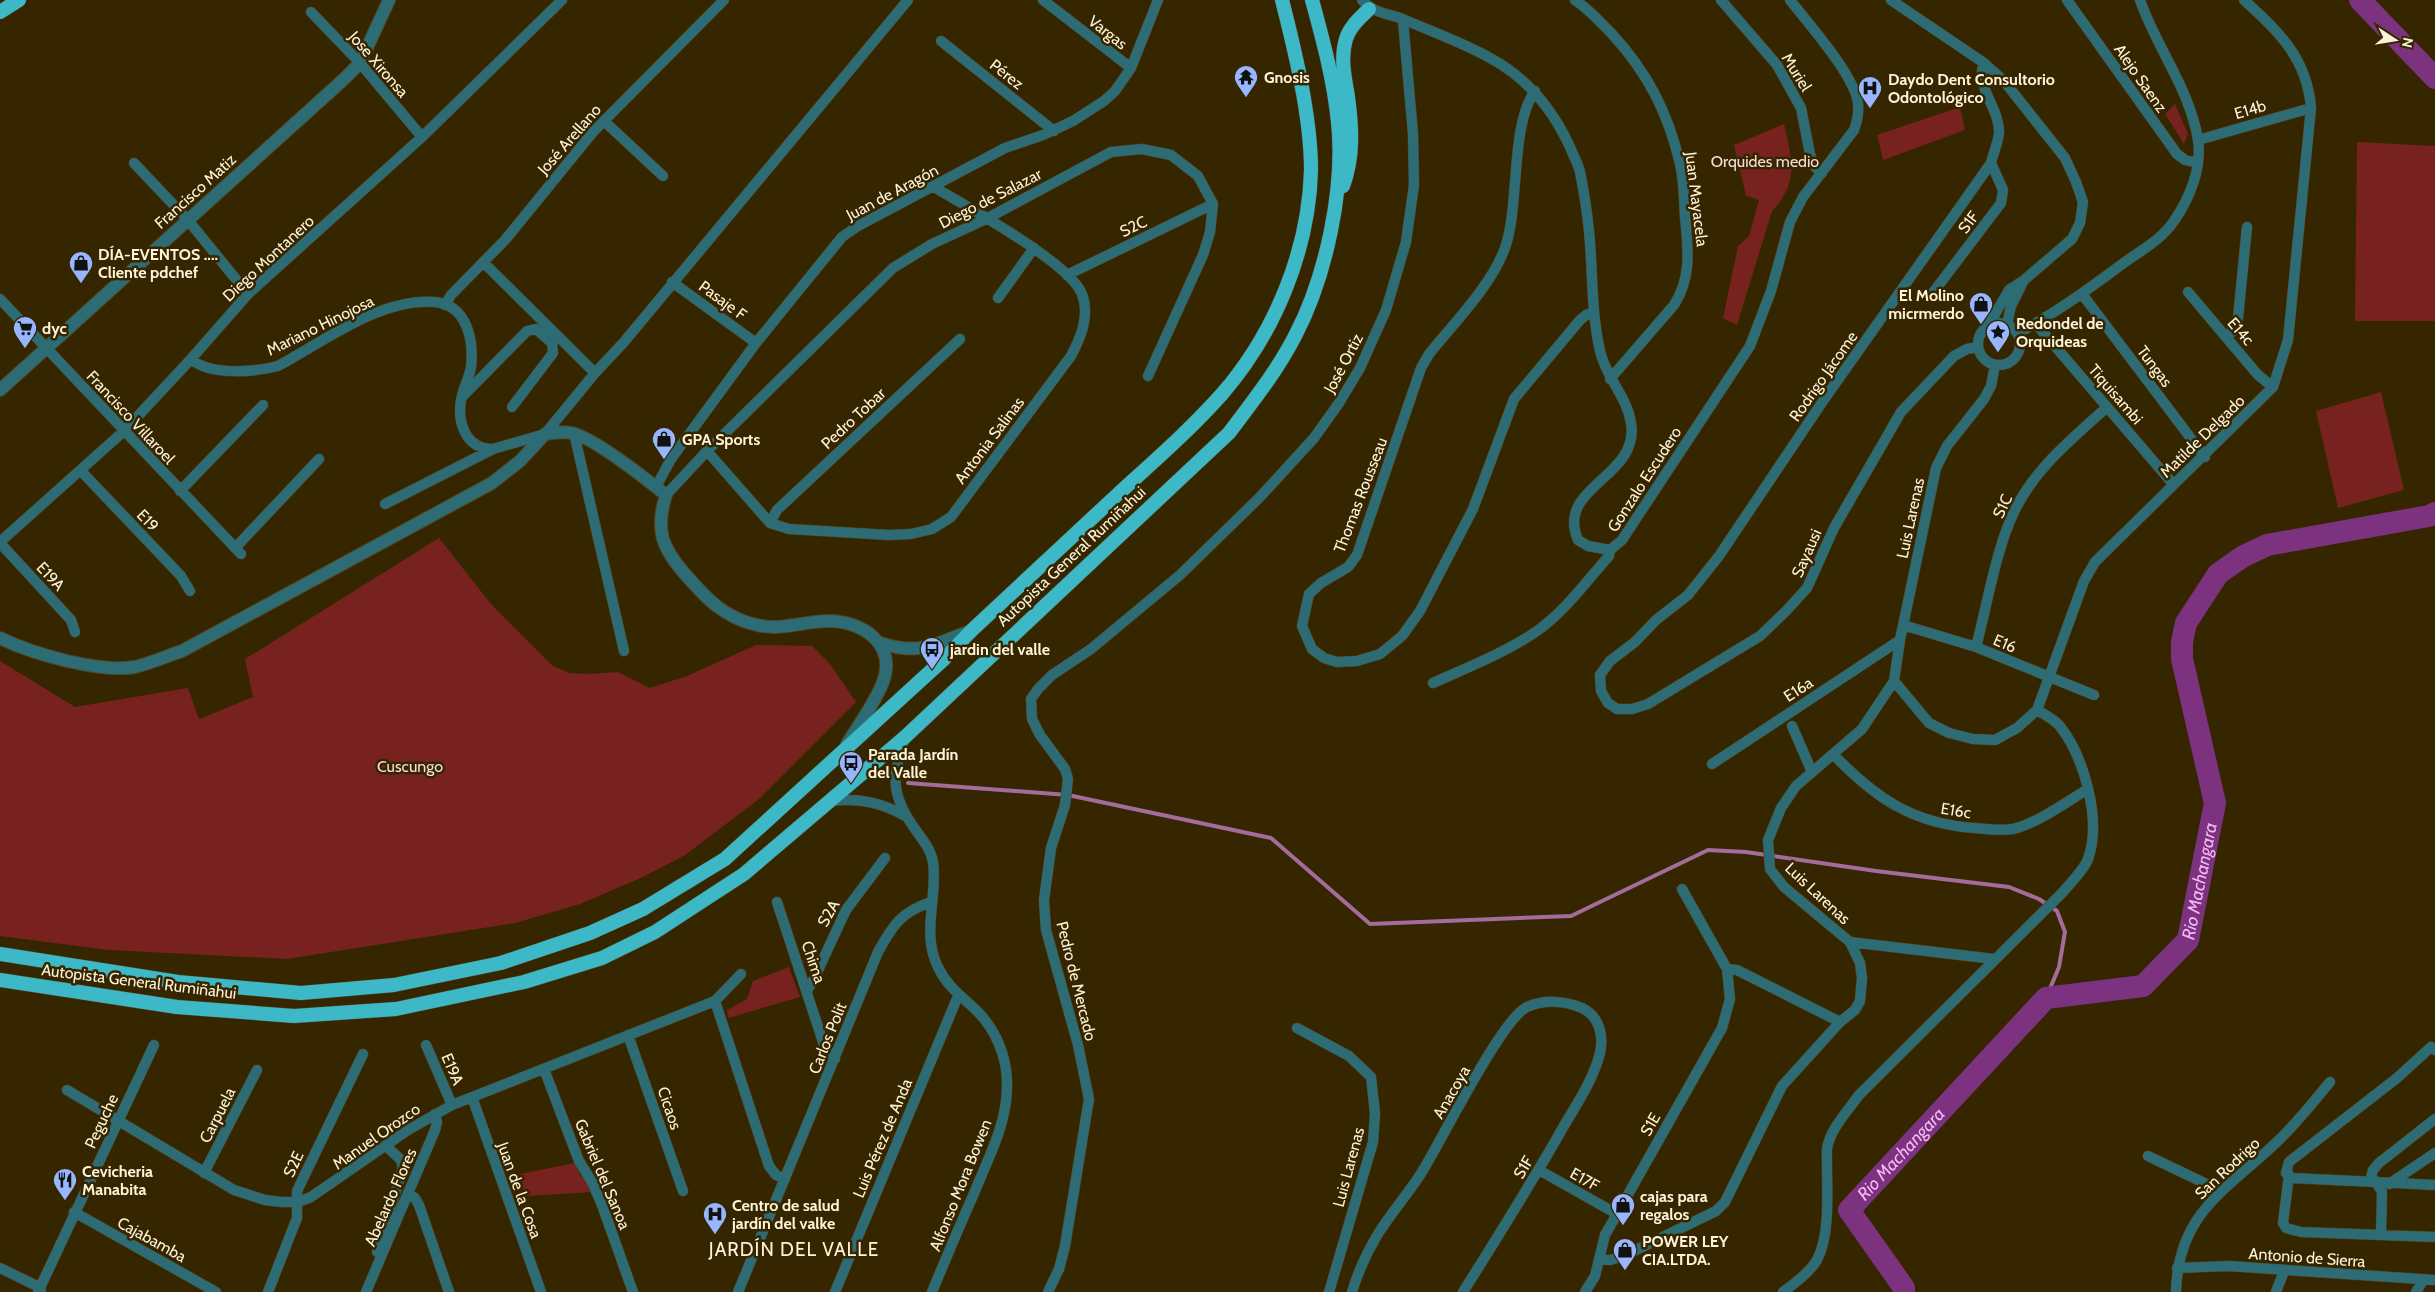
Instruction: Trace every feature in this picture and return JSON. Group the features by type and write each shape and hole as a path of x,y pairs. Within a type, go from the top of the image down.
{"highway":[{"path":"0,12 19,0"},
{"name":"Autopista General Rumiñahui","path":"0,954 178,982 301,993 394,985 501,963 590,933 642,909 724,859 944,659 971,630 1195,423 1242,369 1263,335 1280,301 1296,260 1304,226 1310,169 1310,145 1282,0"},
{"name":"Autopista General Rumiñahui","path":"0,980 177,1007 294,1016 396,1009 524,982 602,958 655,932 744,874 905,737 1229,433 1266,385 1296,334 1318,277 1330,235 1335,207 1339,158 1338,124 1332,79 1312,0"},
{"path":"1335,207 1350,157 1351,130 1343,62 1344,49 1350,31 1366,4"}],"street":[{"name":"Francisco Matiz","path":"0,390 360,63 389,0"},
{"name":"Diego Montanero","path":"0,542 124,431 192,359 248,294 422,137 562,0"},
{"name":"José Arellano","path":"444,305 451,295 505,240 604,121 724,0"},
{"path":"0,638 38,652 113,669 135,666 182,651 492,483 520,461 545,434 624,342 908,0"},
{"name":"Vargas","path":"1043,0 1131,68"},
{"name":"Juan de Aragón","path":"661,491 671,459 756,343 842,237 858,226 1005,148 1054,131 1104,101 1120,85 1131,68 1158,0"},
{"name":"Juan Mayacela","path":"1576,0 1589,10 1628,51 1651,84 1667,119 1680,165 1688,245 1688,274 1683,292 1610,379"},
{"name":"Muriel","path":"1721,0 1777,65 1802,108 1810,154 1814,166 1822,173"},
{"name":"Gonzalo Escudero","path":"1366,4 1492,59 1535,91 1558,121 1580,170 1589,232 1592,313 1600,354 1610,379 1624,397 1630,412 1632,428 1630,442 1623,457 1610,474 1587,493 1577,507 1572,520 1578,540 1588,546 1610,550 1622,540 1750,346 1766,306 1790,222 1803,197 1854,130 1858,118 1858,102 1853,88 1834,57 1790,0"},
{"path":"1891,0 1984,63 2004,81 2064,158 2076,182 2083,202 2080,223 2072,239 2023,281 2009,290 1988,326 1982,332 1978,348 1981,356 1987,362 2002,366 2014,360 2020,347 2018,333 2007,324 2000,323 1988,326"},
{"name":"Alejo Saenz","path":"2066,0 2177,154 2185,160 2198,163"},
{"path":"2018,333 2036,324 2082,294 2159,238 2174,222 2191,193 2198,163 2198,140 2186,99 2140,0"},
{"name":"Matilde Delgado","path":"1894,681 1929,723 1949,733 1994,740 2017,728 2037,710 2084,582 2095,562 2173,484 2205,457 2273,387 2288,340 2311,108 2306,76 2299,62 2273,26 2244,0"},
{"name":"Jose Xironsa","path":"311,12 360,63 422,137"},
{"name":"José Ortiz","path":"1110,633 1180,575 1260,497 1314,438 1339,403 1360,368 1386,310 1406,242 1414,185 1413,134 1404,20"},
{"name":"Pérez","path":"941,41 1054,131"},
{"name":"Rodrigo Jácome","path":"1600,675 1610,661 1635,642 1656,620 1688,595 1719,556 1825,398 1990,163 1999,132 1994,107 1981,79 1980,71 1984,63"},
{"name":"Thomas Rousseau","path":"1535,91 1526,109 1511,219 1505,248 1494,272 1425,361 1353,562 1309,594 1302,626 1312,649 1324,658 1337,662 1357,661 1380,654 1402,636 1420,610 1473,509 1514,399 1580,320 1592,313"},
{"name":"E14b","path":"2198,140 2311,108"},
{"path":"604,121 663,176"},
{"name":"Diego de Salazar","path":"661,491 707,451 893,268 932,244 986,219 1112,152 1142,149 1171,155 1198,176 1213,204"},
{"path":"134,163 187,220 248,294"},
{"name":"S1F","path":"1932,294 2001,203 2002,190 1990,163"},
{"name":"Antonia Salinas","path":"770,523 789,529 896,535 932,529 951,517 1071,356 1080,340 1084,326 1085,303 1078,285 1034,248 934,187"},
{"path":"1148,376 1203,255 1210,232 1213,204"},
{"name":"S2C","path":"1067,275 1213,204"},
{"path":"2226,337 2233,331 2238,318 2247,227"},
{"path":"998,298 1034,248"},
{"path":"484,262 596,373"},
{"path":"2007,324 2011,306 2023,281"},
{"name":"Pasaje F","path":"672,282 756,343"},
{"name":"E14c","path":"2188,292 2258,374 2273,387"},
{"name":"Tungas","path":"2082,294 2205,457"},
{"name":"Francisco Villaroel","path":"0,299 238,551 319,459"},
{"name":"Mariano Hinojosa","path":"192,359 204,367 237,371 262,370 278,366 369,316 410,304 435,302 444,305"},
{"path":"444,305 453,309 469,329 470,368 461,399 459,416 467,438 484,449 493,449"},
{"name":"Tiquisambi","path":"2036,324 2173,484"},
{"path":"461,399 527,331 536,329 552,343 553,353 512,407"},
{"name":"Pedro Tobar","path":"770,523 777,510 960,339"},
{"name":"Sayausi","path":"1600,675 1601,691 1608,703 1617,708 1632,709 1648,704 1760,636 1807,588 1834,528 1909,401 1954,356 1966,349 1978,348"},
{"name":"Luis Larenas","path":"1599,1260 1610,1260 1624,1256 1716,1210 1725,1202 1782,1086 1840,1022 1855,1010 1860,1001 1862,978 1860,963 1850,942 1784,887 1770,869 1768,840 1772,826 1781,808 1796,786 1862,729 1894,681 1900,640 1936,468 1947,446 1984,399 1991,386 1995,365"},
{"path":"180,491 263,406"},
{"name":"S1C","path":"1976,647 2004,540 2014,512 2028,487 2059,451 2107,407"},
{"path":"385,504 493,449 545,434 564,432 574,434 591,442 661,491 660,527 670,557 710,602 722,612 747,623 770,627 827,621 845,622 866,630 880,643 899,649 914,650 925,648 971,630"},
{"path":"574,434 624,651"},
{"path":"707,451 770,523"},
{"name":"E19","path":"81,471 181,576 190,591"},
{"name":"E19A","path":"0,542 71,620 75,632"},
{"path":"1433,683 1511,648 1538,630 1563,609 1609,556 1610,550"},
{"name":"E16","path":"1903,625 1976,647 2049,678 2094,694"},
{"name":"Pedro de Mercado","path":"1048,1292 1059,1269 1066,1246 1088,1099 1078,1045 1046,930 1044,900 1052,848 1068,790 1068,779 1065,769 1032,719 1031,704 1038,689 1052,675 1110,633"},
{"name":"E16a","path":"1712,764 1900,640"},
{"path":"846,747 883,682 886,661 880,643"},
{"path":"1784,1292 1799,1280 1816,1260 1824,1238 1828,1139 1838,1124 1858,1096 2055,900 2088,860 2094,830 2088,789 2078,755 2058,724 2037,710"},
{"path":"1792,726 1812,772"},
{"path":"905,737 895,767 898,798 906,817 930,853 933,863 932,902"},
{"name":"E16c","path":"1833,754 1858,780 1887,802 1922,818 1950,826 2013,829 2049,813 2088,789"},
{"path":"830,801 856,799 870,801 906,817"},
{"name":"S2A","path":"808,989 846,910 884,858"},
{"path":"1682,889 1727,969 1737,970 1840,1022"},
{"name":"Chima","path":"777,902 808,989 825,1048 834,1059"},
{"name":"Alfonso Mora Bowen","path":"932,902 932,951 943,977 958,996 975,1009 994,1034 1006,1066 1006,1105 1002,1128 932,1292"},
{"name":"Carlos Polit","path":"738,1292 884,940 892,928 913,908 932,902"},
{"path":"1850,942 1994,959"},
{"name":"S1E","path":"1585,1292 1594,1276 1606,1235 1616,1214 1722,1028 1730,999 1727,969"},
{"name":"Manuel Orozco","path":"67,1090 234,1190 264,1200 298,1202 311,1197 335,1182 408,1130 452,1105 715,1001 741,974"},
{"name":"Luis Pérez de Anda","path":"835,1292 958,996"},
{"path":"715,1001 770,1166 776,1175 785,1179"},
{"name":"Anacoya","path":"1352,1292 1358,1273 1378,1234 1420,1174 1505,1028 1526,1007 1551,1001 1576,1006 1589,1011 1598,1020 1601,1038 1600,1053"},
{"name":"Luis Larenas","path":"1297,1028 1349,1056 1371,1077 1375,1114 1373,1142 1329,1292"},
{"name":"Cicaos","path":"628,1034 683,1190"},
{"name":"Peguche","path":"40,1290 74,1212 154,1045"},
{"name":"E19A","path":"426,1045 452,1105"},
{"path":"2435,1050 2431,1047 2419,1056 2396,1078 2289,1162 2286,1173 2289,1176 2283,1223 2286,1228 2301,1232 2435,1237"},
{"name":"S1F","path":"1463,1292 1539,1170 1588,1084 1600,1053"},
{"name":"S2E","path":"268,1292 297,1218 297,1191 299,1184 363,1054"},
{"name":"Gabriel del Sanoa","path":"544,1069 579,1161 599,1197 633,1292"},
{"name":"Carpuela","path":"204,1173 257,1070"},
{"name":"San Rodrigo","path":"2176,1292 2177,1268 2186,1238 2199,1216 2220,1191 2282,1137 2330,1082"},
{"name":"Juan de la Cosa","path":"472,1097 541,1292"},
{"name":"Abelardo Flores","path":"366,1292 435,1130 436,1114"},
{"path":"2381,1235 2382,1192 2371,1177 2372,1170 2435,1119"},
{"path":"372,1275 378,1248 403,1168 401,1160 386,1146"},
{"path":"2389,1184 2435,1153"},
{"path":"2148,1156 2220,1191"},
{"name":"E17F","path":"1539,1170 1616,1214"},
{"path":"2289,1176 2291,1178 2435,1185"},
{"path":"408,1195 415,1198 419,1205 449,1292"},
{"name":"Cajabamba","path":"74,1212 216,1292"},
{"name":"Antonio de Sierra","path":"2177,1268 2228,1266 2435,1280"},
{"path":"0,1268 40,1290"},
{"path":"2276,1292 2284,1271"},
{"path":"2416,1292 2424,1280"}],"green space":[{"path":"2175,104 2188,134 2184,144 2165,114"},
{"path":"1960,107 1965,130 1883,160 1877,135"},
{"name":"Orquides medio","path":"1784,124 1791,160 1790,180 1781,201 1772,211 1737,325 1723,318 1738,246 1749,236 1759,200 1746,196 1734,145"},
{"path":"2357,142 2435,146 2435,321 2355,321"},
{"path":"2381,392 2404,490 2338,508 2316,411"},
{"name":"Cuscungo","path":"439,538 491,604 553,666 569,673 618,672 650,688 687,676 756,645 812,646 830,664 856,702 759,799 685,855 643,877 580,904 515,923 287,959 109,950 0,936 0,661 75,707 188,688 199,719 253,697 245,659"},
{"path":"789,967 800,997 728,1018 727,1010 747,999 753,981"},
{"path":"575,1163 580,1175 593,1188 593,1192 525,1196 520,1174"}],"waterway":[{"name":"Rio Machangara","path":"2360,0 2435,78"},
{"name":"Rio Machangara","path":"1904,1292 1904,1288 1849,1210 2046,998 2143,986 2188,940 2215,803 2182,659 2182,642 2186,623 2218,574 2242,557 2267,545 2429,516 2435,513"},
{"path":"908,783 1068,795 1271,838 1370,924 1571,916 1708,850 1746,852 1876,871 2009,887 2039,899 2057,911 2065,932 2059,967 2046,998"}],"place":[{"name":"Gnosis","path":"1246,98"},
{"name":"Daydo Dent Consultorio Odontológico","path":"1870,109"},
{"name":"DÍA-EVENTOS .... Cliente pdchef","path":"81,284"},
{"name":"El Molino micrmerdo","path":"1981,325"},
{"name":"dyc","path":"25,349"},
{"name":"Redondel de Orquideas","path":"1998,353"},
{"name":"GPA Sports","path":"664,460"},
{"name":"jardin del valle","path":"932,670"},
{"name":"Parada Jardín del Valle","path":"851,784"},
{"name":"Cevicheria Manabita","path":"65,1201"},
{"name":"cajas para regalos","path":"1623,1226"},
{"name":"Centro de salud jardín del valke","path":"715,1235"},
{"name":"POWER LEY CIA.LTDA.","path":"1625,1271"}],"district":[{"name":"JARDÍN DEL VALLE","path":"794,1249"}]}
